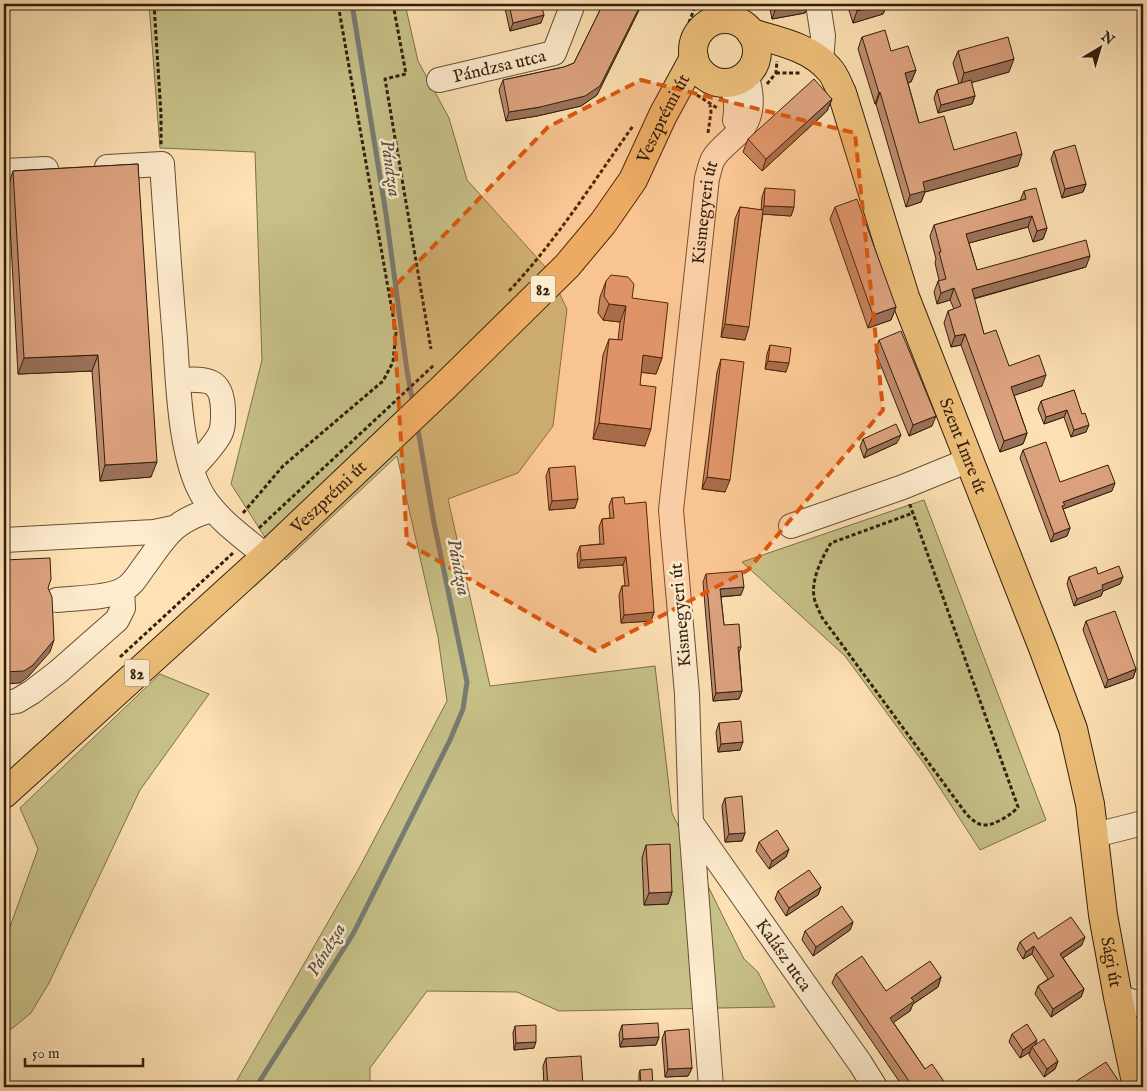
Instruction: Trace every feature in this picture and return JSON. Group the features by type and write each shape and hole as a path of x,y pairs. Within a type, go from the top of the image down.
{"main road":[{"name":"82","path":"694,58 693,46 696,36 721,12 724,19 749,21"},
{"name":"Szent Imre út","path":"749,21 807,52 821,62 829,69 842,93 905,298 1073,729 1095,835"},
{"path":"736,75 756,52 749,21"},
{"path":"694,58 703,74 710,79 736,75 778,55 802,56 821,62"},
{"name":"Veszprémi út","path":"5,790 248,541 399,413 438,376 567,266 603,223 633,180 663,115 694,58"},
{"name":"Veszprémi út","path":"633,180 649,165 658,152 688,97 708,84 736,75"},
{"name":"Sági út","path":"1095,835 1103,915 1137,1087"}],"street":[{"path":"818,4 823,36 821,62"},
{"name":"Pándzsa utca","path":"439,80 554,53 567,8"},
{"name":"Kismegyeri út","path":"710,1087 691,824 688,694 671,510 707,178 713,159 722,148 735,120 735,94 732,87 736,75"},
{"path":"4,171 162,164 178,380 186,450 202,494 212,510 248,541"},
{"path":"178,380 206,380 218,387 222,398 223,424 220,435 192,469"},
{"path":"791,526 903,487 969,460"},
{"path":"4,540 150,541 196,514 212,510"},
{"path":"58,600 122,591 134,581 150,541"},
{"path":"4,703 17,701 32,692 58,672 117,620 123,608 122,591"},
{"path":"1095,835 1143,823"},
{"name":"Kalász utca","path":"691,824 875,1087"},
{"path":"1118,997 1143,1005"}],"path":[{"path":"154,4 162,164"},
{"path":"248,541 283,466 383,381 394,362 396,333 338,4"},
{"path":"392,4 406,74 385,79 431,349"},
{"path":"502,298 535,263 563,227 638,120"},
{"path":"115,662 248,541 399,413 438,376 441,358"},
{"path":"903,487 913,513 1018,807 1012,814 986,826 978,824 967,815 821,616 814,596 816,577 831,543 913,513"}],"highlighted area":[{"path":"641,80 855,133 883,410 748,570 595,651 407,543 392,289 548,127"}],"shaded area":[{"path":"149,4 405,4 418,61 449,118 467,180 548,270 567,309 553,426 518,473 448,499 490,686 655,666 672,813 744,959 758,972 775,1007 559,1011 517,992 427,991 370,1068 370,1085 368,1087 233,1087 358,870 447,701 438,637 397,456 286,560 266,539 231,484 262,360 255,152 160,148"},
{"path":"924,500 1046,820 980,850 925,765 845,656 742,562"},
{"path":"160,674 209,694 140,790 49,983 31,1013 4,1035 4,938 6,938 38,849 20,808"}],"building":[{"path":"509,4 541,4 544,15 513,23"},
{"path":"603,4 641,4 600,86 585,96 509,112 503,80 564,67 574,63"},
{"path":"774,4 808,4 775,10"},
{"path":"855,4 884,4 857,11"},
{"path":"885,30 891,51 908,46 916,70 905,73 919,123 944,116 954,150 1016,132 1022,154 923,182 925,191 910,195 862,37"},
{"path":"1008,37 1014,59 964,73 958,51"},
{"path":"814,79 832,99 766,159 748,139"},
{"path":"971,80 975,96 941,105 937,90"},
{"path":"1075,145 1086,184 1065,189 1054,151"},
{"path":"138,164 157,462 105,465 98,355 24,358 13,171"},
{"path":"765,188 795,190 794,207 764,206"},
{"path":"1036,188 1047,228 1037,231 1032,216 966,234 977,270 1086,240 1090,256 972,289 984,334 996,330 1009,366 1039,355 1046,375 1011,387 1027,433 1004,441 965,334 955,336 948,311 961,306 954,288 941,293 938,281 946,279 934,225 1026,199 1024,191"},
{"path":"857,199 896,307 873,315 835,207"},
{"path":"740,207 763,210 749,327 725,324"},
{"path":"611,275 628,277 634,284 632,298 668,303 662,358 643,355 640,385 656,387 651,429 599,423 609,339 622,340 626,306 609,304 604,296 606,281"},
{"path":"901,331 936,416 913,425 879,340"},
{"path":"770,345 791,348 789,363 768,361"},
{"path":"721,359 744,362 730,480 707,477"},
{"path":"1074,390 1082,414 1085,413 1089,425 1074,430 1067,410 1046,417 1041,401"},
{"path":"896,424 901,435 867,450 863,439"},
{"path":"1046,442 1060,482 1108,465 1115,483 1063,502 1065,505 1062,506 1070,528 1054,534 1023,450"},
{"path":"575,466 578,499 552,501 549,468"},
{"path":"624,497 625,504 646,502 654,612 624,615 622,586 629,586 626,557 581,560 580,546 604,544 602,519 614,518 612,498"},
{"path":"50,558 51,579 48,588 52,597 54,640 33,665 24,671 4,672 4,560"},
{"path":"1119,566 1123,577 1102,585 1103,589 1077,599 1069,577 1096,567 1098,574"},
{"path":"742,571 744,587 720,589 724,625 739,624 741,647 738,647 742,691 716,693 706,574"},
{"path":"1115,611 1136,669 1108,680 1086,621"},
{"path":"741,721 743,742 721,744 719,723"},
{"path":"742,796 745,833 729,834 725,798"},
{"path":"777,830 789,849 772,861 759,842"},
{"path":"670,844 672,892 649,893 646,845"},
{"path":"809,870 821,887 789,908 778,891"},
{"path":"842,906 853,922 816,947 805,931"},
{"path":"1071,917 1085,937 1060,954 1084,989 1053,1009 1038,986 1054,976 1034,946 1026,952 1020,942 1034,932 1038,939"},
{"path":"862,956 886,991 930,961 941,977 911,998 914,1001 890,1018 925,1069 932,1064 945,1083 939,1087 913,1087 836,974"},
{"path":"658,1023 659,1037 623,1039 622,1025"},
{"path":"1027,1024 1037,1040 1023,1050 1012,1034"},
{"path":"536,1025 536,1042 516,1043 515,1026"},
{"path":"689,1029 692,1068 668,1069 665,1031"},
{"path":"1044,1039 1058,1061 1047,1069 1032,1047"},
{"path":"581,1056 583,1086 548,1087 546,1058"},
{"path":"1106,1062 1120,1083 1113,1087 1078,1087 1075,1082"},
{"path":"652,1069 653,1087 641,1087 640,1070"},
{"path":"829,1082 833,1087 821,1087"}],"waterway":[{"name":"Pándzsa","path":"352,4 386,214 413,403"},
{"name":"Pándzsa","path":"256,1087 353,934 450,740 463,709 467,682 434,523 417,424"}]}
